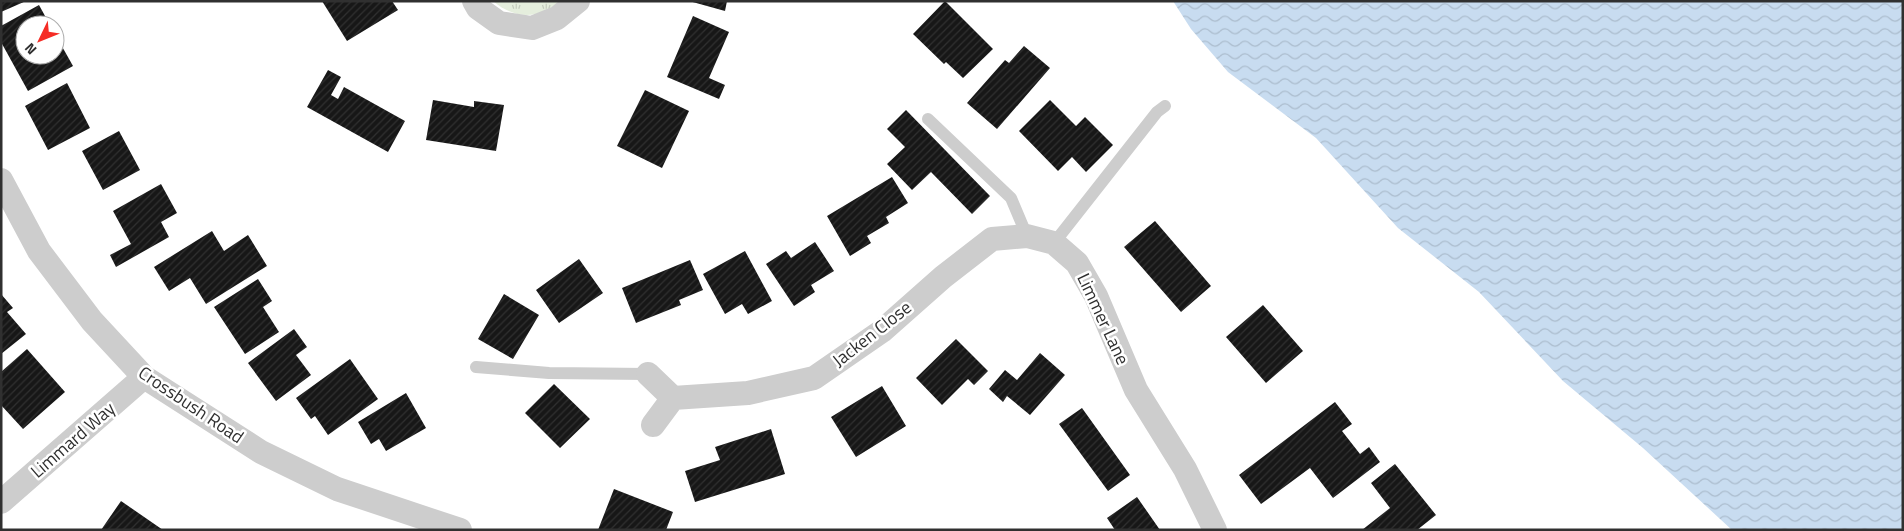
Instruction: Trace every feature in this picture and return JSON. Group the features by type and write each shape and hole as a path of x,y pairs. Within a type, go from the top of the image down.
{"street":[{"path":"474,1 478,8 499,22 532,28 558,18 578,1"},
{"name":"Crossbush Road","path":"1,180 39,251 92,321 144,377 261,452 337,489 460,530"},
{"name":"Jacken Close","path":"673,398 748,393 814,378 882,331 943,277 992,239 1027,236 1054,243"},
{"name":"Limmer Lane","path":"1054,243 1077,263 1096,296 1136,390 1185,469 1215,530"},
{"path":"648,374 673,398 653,425"},
{"name":"Limmard Way","path":"1,502 144,377"}],"lane":[{"path":"1054,243 1152,119 1165,106"},
{"path":"928,119 1011,198 1027,236"},
{"path":"476,367 550,373 648,374"}],"green space":[{"path":"493,1 560,1 544,12 526,15 509,11"}],"water":[{"path":"1173,1 1903,1 1903,530 1732,530 1643,448 1563,381 1479,292 1398,228 1316,138 1228,72 1191,29"}],"building":[{"path":"1,1 26,1 1,12"},
{"path":"322,1 392,1 398,10 347,41"},
{"path":"689,1 727,1 725,11"},
{"path":"945,1 993,49 963,78 946,62 944,64 913,34"},
{"path":"39,5 44,15 21,15"},
{"path":"693,16 729,32 709,78 725,85 719,99 667,77"},
{"path":"15,18 15,65 65,65 65,52 73,66 28,91 1,42 1,26"},
{"path":"1024,46 1050,68 997,129 967,103 1005,60 1009,63"},
{"path":"328,70 341,77 331,95 338,99 344,87 405,121 388,152 307,107"},
{"path":"67,83 90,128 48,150 25,106"},
{"path":"645,90 689,111 662,168 617,146"},
{"path":"433,100 474,107 474,101 504,105 496,151 426,140"},
{"path":"1050,100 1076,126 1085,117 1113,145 1086,172 1072,157 1058,171 1019,131"},
{"path":"906,110 990,196 972,214 931,172 912,190 887,164 905,147 887,129"},
{"path":"119,131 140,170 103,190 82,151"},
{"path":"892,177 908,203 886,217 889,223 867,236 871,243 850,256 827,216"},
{"path":"161,184 177,213 161,222 169,237 116,267 110,255 131,244 113,211"},
{"path":"1155,221 1211,286 1181,312 1124,247"},
{"path":"212,231 224,251 248,235 267,266 206,304 190,278 169,291 154,267"},
{"path":"815,242 834,271 811,285 815,292 794,306 766,264 786,251 791,258"},
{"path":"745,251 772,301 748,314 742,304 725,314 703,274"},
{"path":"579,259 603,293 559,323 536,290"},
{"path":"690,260 703,290 679,300 681,305 636,323 622,288"},
{"path":"258,279 272,301 263,307 279,332 245,354 214,307"},
{"path":"1,294 13,308 7,312 26,334 1,354"},
{"path":"504,294 539,315 513,359 478,339"},
{"path":"1263,305 1303,351 1266,383 1226,337"},
{"path":"294,329 307,347 296,355 311,375 276,401 248,363"},
{"path":"956,339 988,371 974,385 968,379 942,405 916,378"},
{"path":"27,349 65,392 23,429 1,405 1,372"},
{"path":"1040,353 1065,375 1030,415 1007,396 1003,402 989,389 1005,370 1017,380"},
{"path":"350,359 378,399 328,435 315,416 311,419 296,398"},
{"path":"554,384 590,419 560,448 525,413"},
{"path":"882,386 906,426 856,457 831,417"},
{"path":"406,393 426,428 386,451 379,439 371,444 358,422"},
{"path":"1335,402 1352,424 1342,431 1360,454 1369,447 1380,462 1333,498 1310,468 1261,504 1239,475"},
{"path":"1082,408 1130,475 1108,491 1059,424"},
{"path":"771,429 785,474 695,502 685,471 720,460 715,447"},
{"path":"1395,464 1436,515 1417,530 1362,530 1390,508 1371,483"},
{"path":"614,489 673,512 666,530 598,530"},
{"path":"1137,497 1160,530 1115,530 1107,518"},
{"path":"121,501 163,530 101,530"}]}
